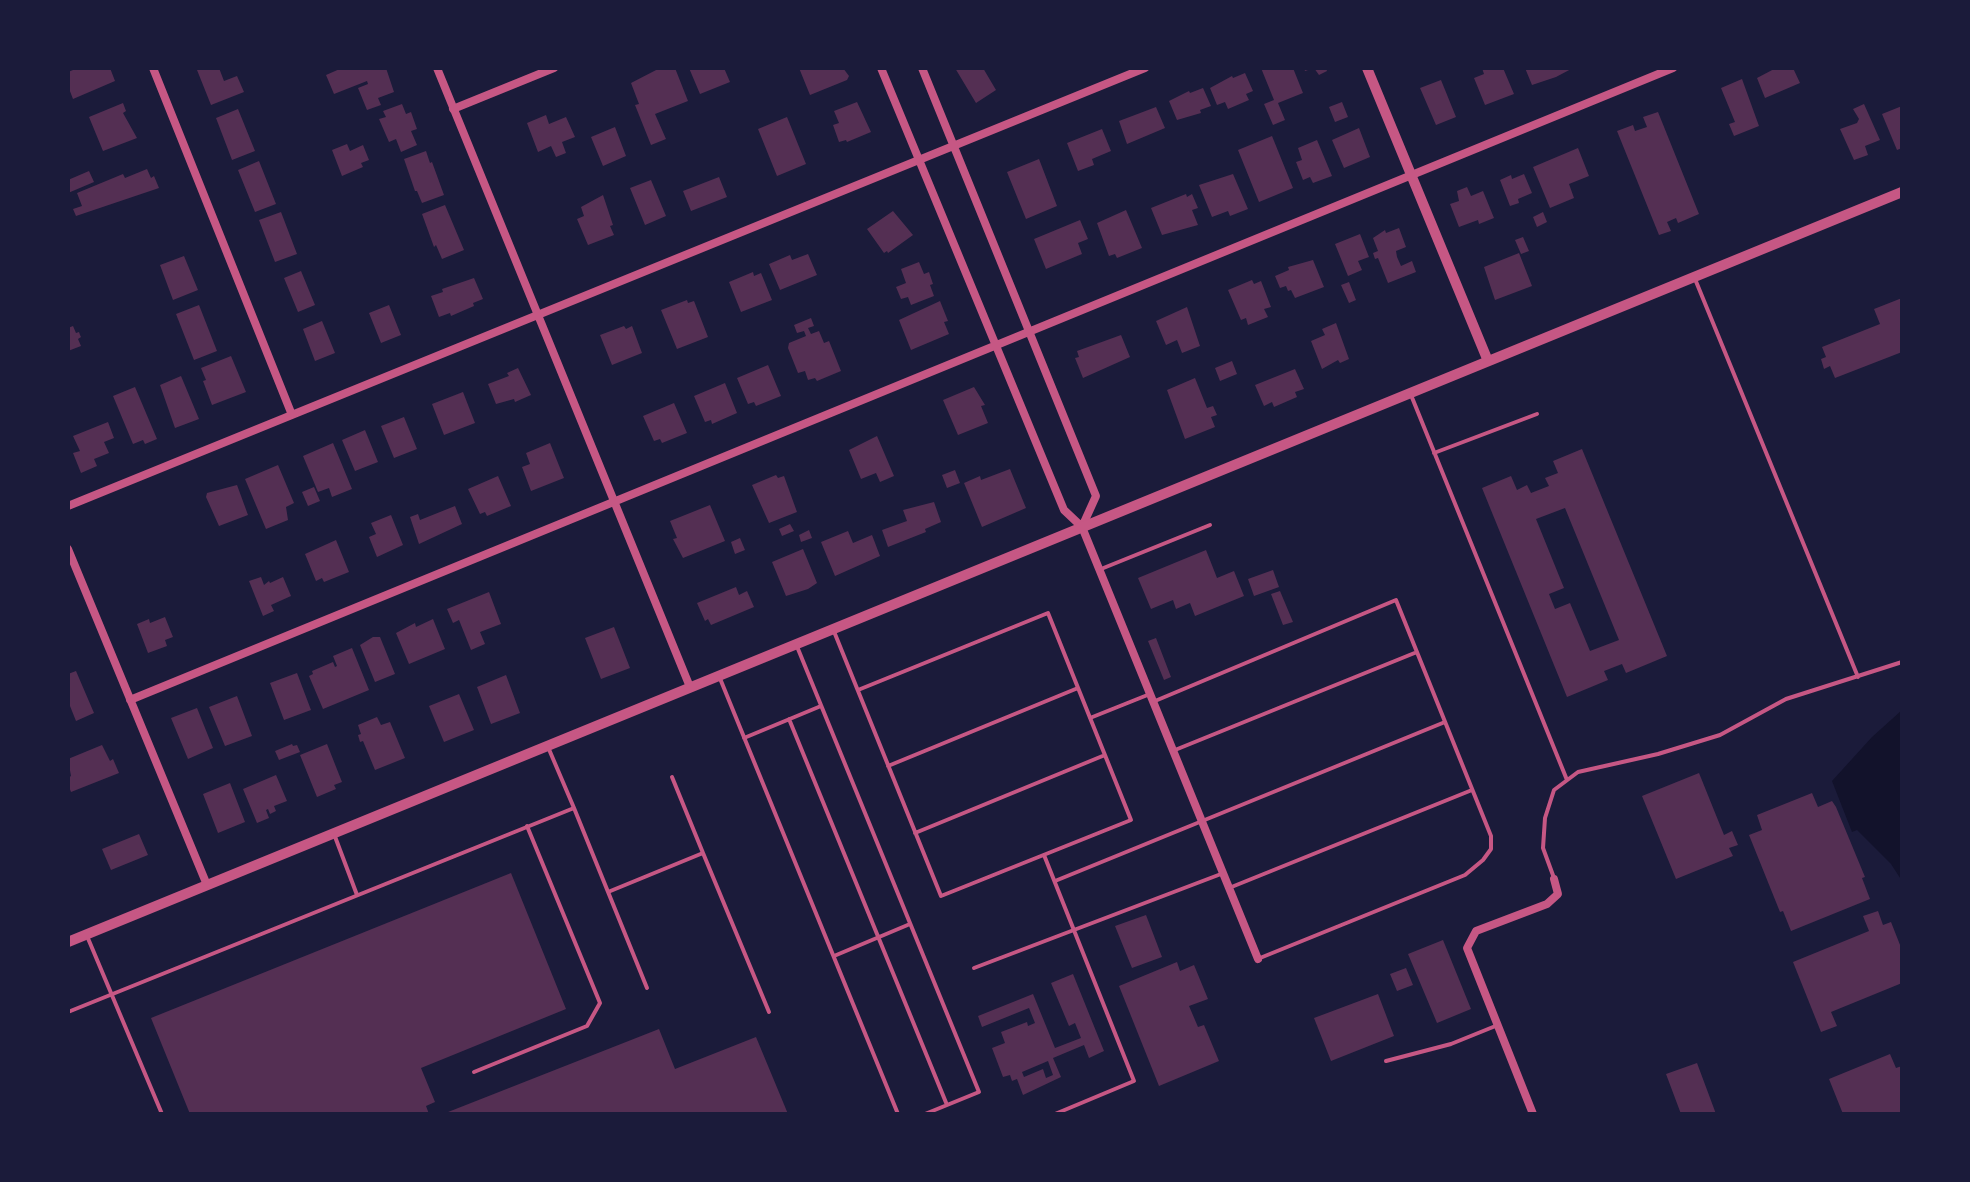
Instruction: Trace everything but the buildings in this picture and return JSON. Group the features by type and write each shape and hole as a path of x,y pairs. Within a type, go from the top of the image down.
{"street":[{"path":"153,68 292,415"},
{"path":"437,68 690,687"},
{"path":"453,109 554,68"},
{"path":"881,68 1064,510 1082,527 1258,959"},
{"path":"922,68 1096,496 1082,527"},
{"path":"68,506 1145,68"},
{"path":"1367,68 1488,361"},
{"path":"130,700 1673,68"},
{"path":"68,942 1902,192"},
{"path":"68,549 207,885"},
{"path":"1533,1114 1467,948 1476,931 1547,904 1558,894 1554,879"}],"lane":[{"path":"1694,276 1858,677"},
{"path":"1410,393 1567,780"},
{"path":"1434,453 1537,414"},
{"path":"1099,570 1210,525"},
{"path":"1090,718 1151,698 1396,600 1491,836 1491,849 1465,875 1258,959"},
{"path":"833,629 941,896 1131,820 1048,613 858,690"},
{"path":"795,644 979,1092 925,1114"},
{"path":"1173,751 1417,652"},
{"path":"1554,879 1543,848 1545,818 1554,790 1578,772 1658,754 1720,735 1786,699 1902,662"},
{"path":"719,675 898,1114"},
{"path":"888,766 1078,688"},
{"path":"744,738 821,706"},
{"path":"789,719 947,1105"},
{"path":"1055,881 1445,722"},
{"path":"548,746 647,988"},
{"path":"915,833 1105,755"},
{"path":"672,777 769,1012"},
{"path":"1229,888 1472,789"},
{"path":"68,1012 574,808"},
{"path":"474,1072 587,1026 600,1003 527,826"},
{"path":"334,834 357,895"},
{"path":"608,892 703,853"},
{"path":"1044,855 1134,1081 1055,1114"},
{"path":"974,968 1223,873"},
{"path":"834,956 910,924"},
{"path":"86,935 162,1114"},
{"path":"1386,1061 1451,1044 1498,1025"}],"shaded area":[{"path":"1902,710 1902,881 1891,864 1857,830 1852,832 1832,781 1872,737"}]}
